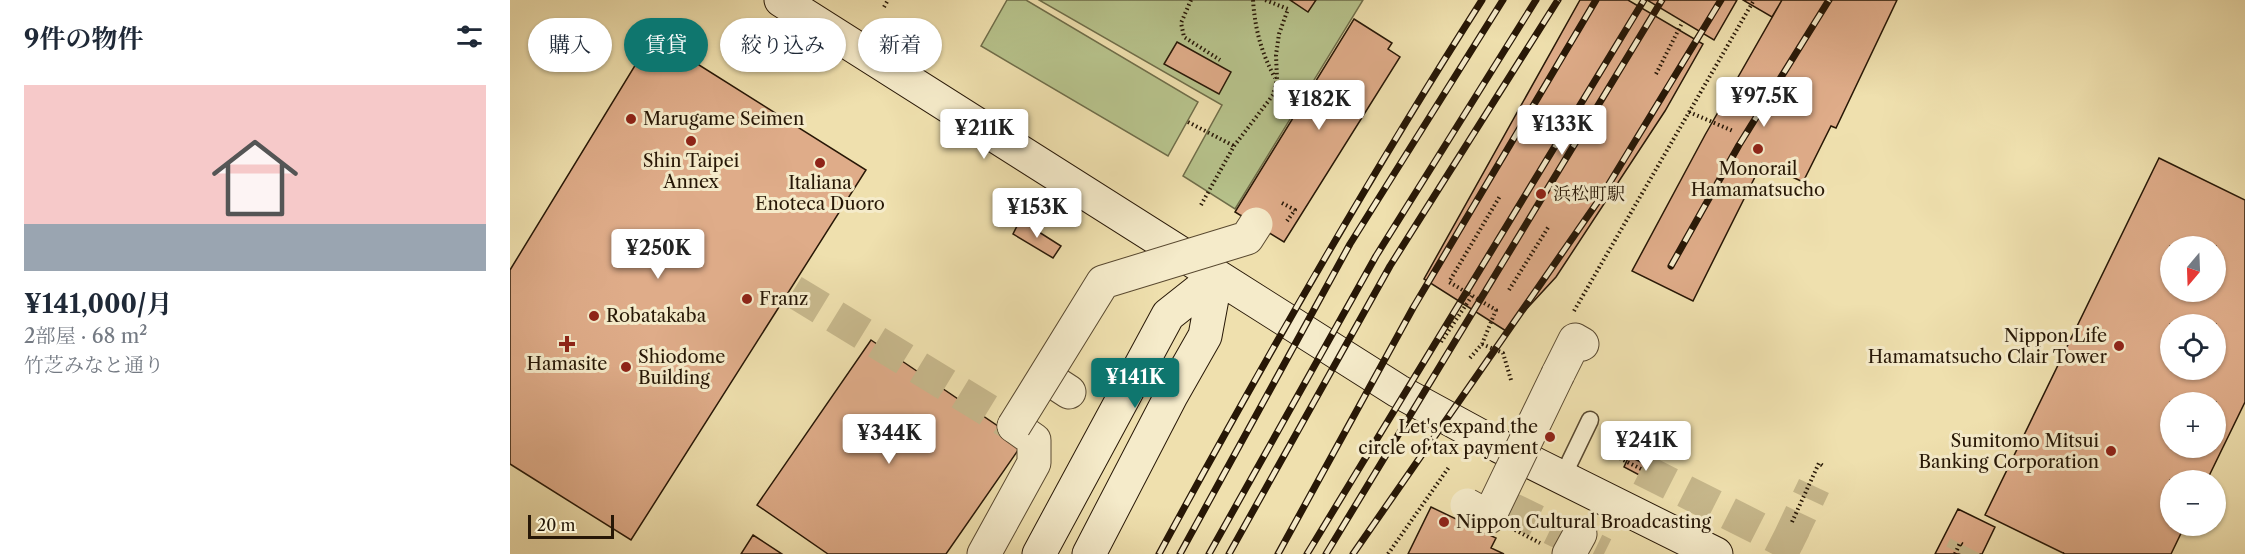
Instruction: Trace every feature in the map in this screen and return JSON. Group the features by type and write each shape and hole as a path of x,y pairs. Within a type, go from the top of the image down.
{"street":[{"path":"781,0 1398,391 1562,478 1716,554"},
{"path":"984,554 1034,463 1034,440 1014,426 1057,384 1103,282 1247,238 1268,227"},
{"path":"1039,554 1168,315 1216,277"},
{"path":"1089,554 1172,394 1205,336 1216,277"},
{"path":"1478,511 1575,340 1576,331"}],"lane":[{"path":"1562,478 1590,420"}],"path":[{"path":"884,7 888,0"},
{"path":"1191,0 1181,23 1184,37 1210,57 1220,60"},
{"path":"1253,0 1255,29 1264,57 1276,81"},
{"path":"1201,205 1234,146 1273,95 1279,34 1288,9 1265,0"},
{"path":"1576,331 1689,112 1754,0"},
{"path":"1656,74 1683,21"},
{"path":"1689,112 1733,131"},
{"path":"1188,122 1234,146"},
{"path":"1470,358 1482,344 1496,310 1449,282 1500,196"},
{"path":"1268,227 1294,210 1282,203"},
{"path":"1509,290 1549,226"},
{"path":"1441,342 1472,296"},
{"path":"1482,344 1503,353 1511,380"},
{"path":"1616,433 1606,452 1641,469"},
{"path":"1792,522 1819,463 1823,466"},
{"path":"1388,554 1449,467"},
{"path":"1478,511 1564,544"},
{"path":"1955,554 1960,543 1965,546"}],"green space":[{"path":"1007,0 1026,0 1198,102 1168,156 981,46"},
{"path":"1039,0 1363,0 1235,209 1183,176 1222,105"}],"building":[{"path":"1290,0 1316,0 1308,12"},
{"name":"浜松町駅","path":"1580,0 1628,0 1703,44 1665,111 1556,277 1506,331 1424,279"},
{"path":"1647,0 1737,0 1714,40"},
{"path":"1743,0 1782,0 1772,17"},
{"name":"Monorail Hamamatsucho","path":"1782,0 1897,0 1836,128 1831,126 1803,182 1762,163 1693,301 1632,271 1705,135"},
{"path":"1354,19 1392,43 1388,49 1400,57 1284,242 1235,212"},
{"path":"1177,42 1231,72 1219,94 1164,64"},
{"name":"Shiodome Building","path":"708,71 866,170 631,540 510,464 510,270 631,72"},
{"name":"Nippon Life Hamamatsucho Clair Tower","path":"2159,158 2245,200 2245,402 2226,441 2226,392 2160,392 2160,458 2218,458 2212,470 2160,470 2160,536 2180,536 2171,554 2065,554 1985,515"},
{"path":"1020,220 1061,246 1053,258 1013,234"},
{"path":"871,340 1023,443 946,554 828,554 757,505"},
{"path":"1629,456 1668,476 1662,487 1624,467"},
{"name":"Nippon Cultural Broadcasting","path":"1431,507 1496,538 1491,548 1504,554 1408,554"},
{"path":"1958,509 1995,527 1982,554 1935,554"},
{"path":"753,535 782,554 741,554"}],"tunnel":[{"path":"793,291 1014,426"},
{"path":"1641,469 1809,554"},
{"path":"1787,543 1814,486"},
{"path":"1509,516 1514,510 1604,554"},
{"path":"1961,554 1965,546"}],"railway":[{"path":"1159,554 1316,274 1397,136 1482,0"},
{"path":"1180,554 1350,244 1503,0"},
{"path":"1209,554 1376,256 1536,0"},
{"path":"1229,554 1390,266 1558,0"},
{"path":"1278,554 1413,308 1596,0"},
{"path":"1307,554 1644,0"},
{"path":"1326,554 1662,0"},
{"path":"1353,554 1601,197 1721,0"},
{"path":"1671,266 1739,145 1829,0"}],"place":[{"name":"Marugame Seimen","path":"631,119"},
{"name":"Shin Taipei Annex","path":"691,141"},
{"name":"Monorail Hamamatsucho","path":"1758,149"},
{"name":"Italiana Enoteca Duoro","path":"820,163"},
{"name":"浜松町駅","path":"1541,194"},
{"name":"Franz","path":"747,299"},
{"name":"Robatakaba","path":"594,316"},
{"name":"Hamasite","path":"567,344"},
{"name":"Nippon Life Hamamatsucho Clair Tower","path":"2119,346"},
{"name":"Shiodome Building","path":"626,367"},
{"name":"Let's expand the circle of tax payment","path":"1550,437"},
{"name":"Sumitomo Mitsui Banking Corporation","path":"2111,451"},
{"name":"Nippon Cultural Broadcasting","path":"1444,522"}]}
